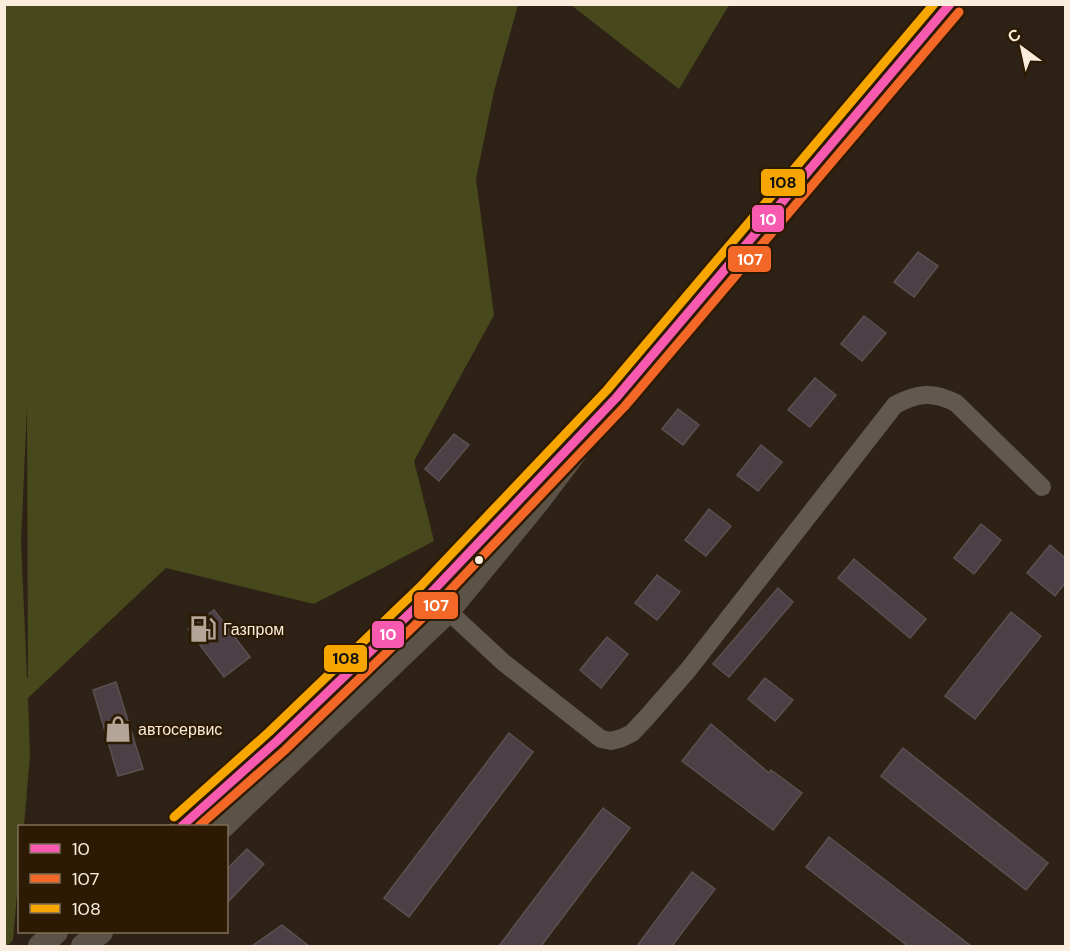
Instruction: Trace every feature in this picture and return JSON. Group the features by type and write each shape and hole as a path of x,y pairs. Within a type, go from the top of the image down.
{"main road":[{"path":"224,825 448,611 536,504 616,398 950,4"},
{"path":"183,825 269,748 429,596 513,504 616,398"},
{"path":"429,596 448,611"},
{"path":"84,946 100,933"}],"street":[{"path":"448,611 503,662 601,739 611,741 632,733 688,670 895,405 916,395 927,394 944,397 956,403 1042,487"}],"shaded area":[{"path":"5,4 518,5 494,91 476,179 494,315 414,461 434,541 314,604 166,568 28,698 30,755 24,825 18,825 18,882 13,940 4,946","holes":["27,407 28,677 21,542"]},
{"path":"571,5 729,5 679,89"}],"building":[{"path":"918,252 938,266 914,297 894,282"},
{"path":"864,316 886,333 862,361 841,344"},
{"path":"815,378 836,395 810,427 788,410"},
{"path":"678,409 699,425 683,445 662,429"},
{"path":"454,434 469,445 439,481 425,469"},
{"path":"761,445 782,462 758,491 737,475"},
{"path":"709,509 731,526 706,556 685,540"},
{"path":"981,524 1001,540 974,574 954,558"},
{"path":"1050,545 1065,558 1065,583 1055,596 1027,573"},
{"path":"854,559 926,619 910,638 838,578"},
{"path":"657,575 680,592 657,620 635,603"},
{"path":"778,588 793,602 729,677 713,664"},
{"path":"214,610 250,657 224,677 188,629"},
{"path":"1011,612 1041,636 975,719 945,696"},
{"path":"607,637 628,654 601,688 580,670"},
{"path":"765,678 793,700 775,721 748,699"},
{"name":"автосервис","path":"116,682 143,769 118,776 93,690"},
{"path":"711,724 769,773 771,770 802,793 773,830 682,761"},
{"path":"509,733 533,752 409,917 384,898"},
{"path":"903,748 1048,863 1026,890 881,776"},
{"path":"603,808 630,828 541,946 499,946"},
{"path":"829,837 971,946 908,946 806,867"},
{"path":"247,849 264,864 228,902 228,868"},
{"path":"692,872 715,889 672,946 637,946"},
{"path":"282,925 309,946 252,946"}],"transit line":[{"name":"108","path":"174,817 269,732 420,587 607,390 934,4"},
{"name":"10","path":"183,825 277,741 429,595 616,398 950,4"},
{"name":"107","path":"200,825 285,750 437,604 625,406 959,12"}],"place":[{"name":"Газпром","path":"203,629"},
{"name":"автосервис","path":"118,729"}]}
